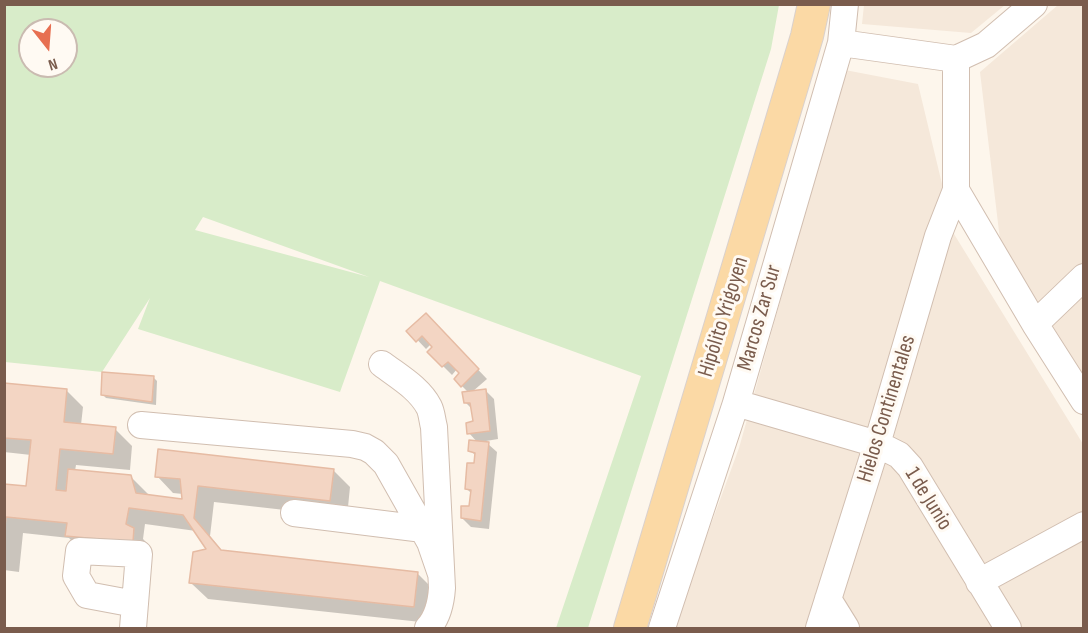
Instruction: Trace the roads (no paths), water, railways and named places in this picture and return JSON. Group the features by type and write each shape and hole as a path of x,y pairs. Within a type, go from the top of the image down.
{"main road":[{"name":"Hipólito Yrigoyen","path":"630,628 800,59 814,4"}],"street":[{"name":"Marcos Zar Sur","path":"662,628 736,403 841,43 845,4"},
{"path":"841,43 956,59 986,45 1034,4"},
{"path":"956,59 956,190 1083,401"},
{"name":"Hielos Continentales","path":"819,628 877,444 938,236 956,190"},
{"path":"1035,324 1083,277"},
{"path":"382,364 423,397 430,410 434,427 442,588 437,613 428,628"},
{"name":"1 de Junio","path":"736,403 877,444 899,456 910,467 1008,628"},
{"path":"141,425 365,447 386,464 423,529 435,554 441,574"},
{"path":"294,513 423,529"},
{"path":"979,582 1083,525"},
{"path":"828,599 846,628"}]}
